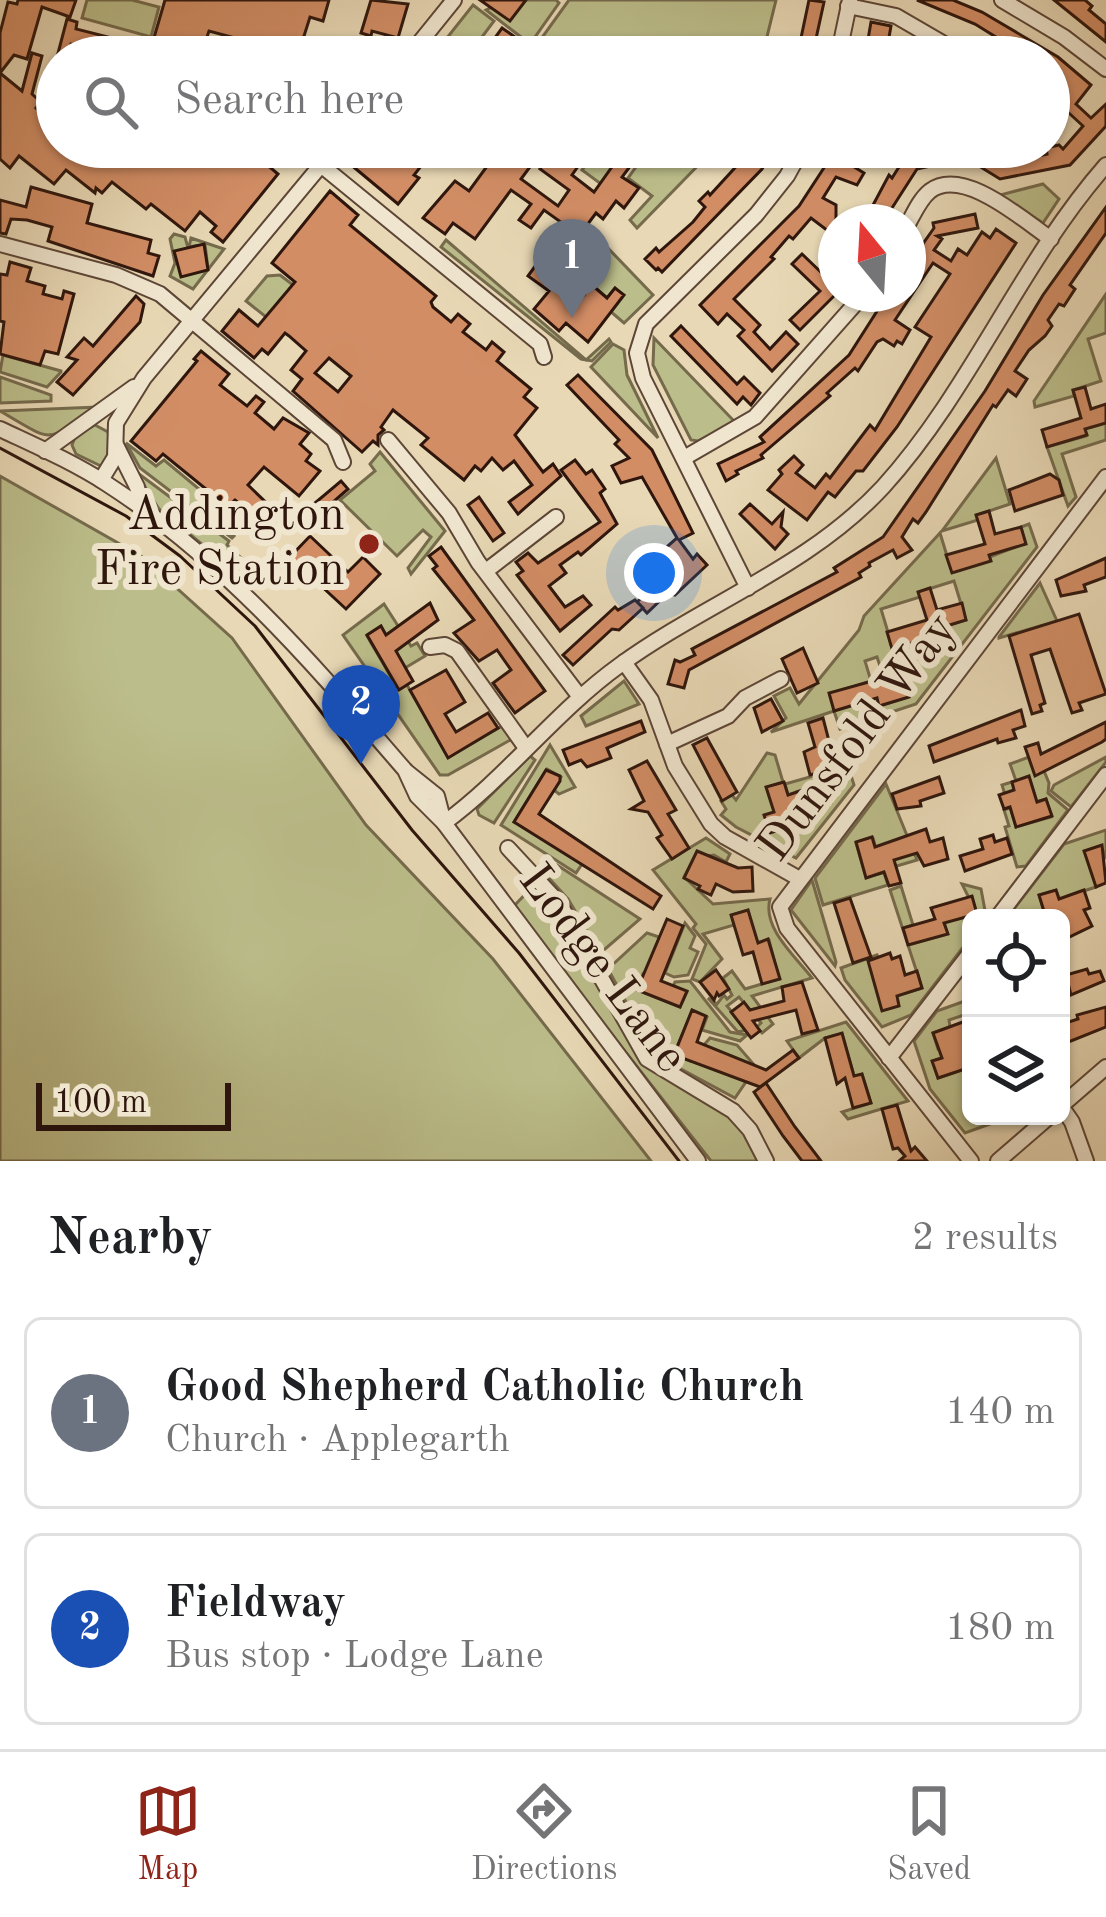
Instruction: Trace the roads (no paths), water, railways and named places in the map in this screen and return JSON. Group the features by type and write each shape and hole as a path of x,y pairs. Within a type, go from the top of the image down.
{"street":[{"path":"425,36 454,0"},
{"path":"1002,0 1062,36"},
{"path":"842,36 849,3 896,16 930,36"},
{"path":"1070,42 1106,69"},
{"path":"444,824 624,662 826,540 891,478 1106,165"},
{"path":"101,480 115,458 116,423 144,378 314,168"},
{"path":"341,168 540,344 544,357"},
{"path":"748,588 640,373 637,353 648,321 762,207 789,168"},
{"path":"921,204 928,193 956,183 988,197 1051,239"},
{"path":"0,244 160,293 334,440 343,462"},
{"path":"684,458 736,431 760,412 847,312"},
{"path":"45,451 144,378"},
{"name":"Lodge Lane","path":"0,429 101,480 246,593 405,770 437,796 444,824 698,1161"},
{"path":"388,440 449,512 486,571 580,697"},
{"path":"116,445 142,508"},
{"name":"Dunsfold Way","path":"971,1161 783,922 780,907 1106,477"},
{"path":"486,571 556,517"},
{"path":"430,647 445,645 457,651 526,748"},
{"path":"624,662 652,702 682,779 716,829 798,878"},
{"path":"667,743 728,716 745,698 781,679"},
{"path":"1004,909 1104,784"},
{"name":"Lodge Lane","path":"508,848 559,903 647,1059 733,1111 750,1130 766,1161"},
{"path":"889,1058 962,964"},
{"path":"1070,1098 1106,1067"},
{"path":"1070,1118 1085,1161"},
{"path":"998,1161 1040,1125"}],"tram line":[{"path":"0,448 126,516 180,556 255,626 412,830 519,953 679,1161"}],"place":[{"name":"Good Shepherd Catholic Church","path":"572,318"},
{"name":"Addington Fire Station","path":"369,544"},
{"name":"Fieldway","path":"361,764"}]}
